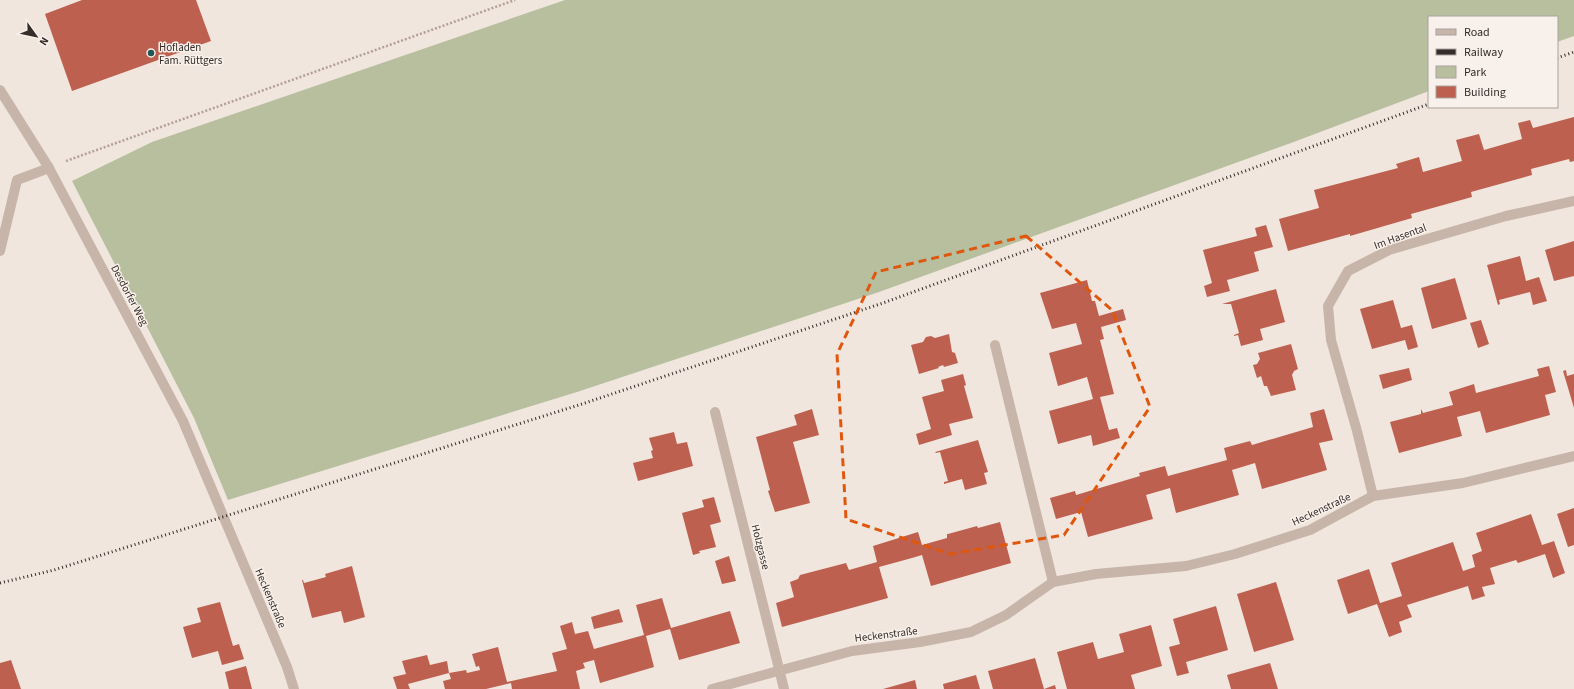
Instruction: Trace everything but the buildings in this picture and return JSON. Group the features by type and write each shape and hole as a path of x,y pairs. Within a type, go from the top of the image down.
{"street":[{"name":"Desdorfer Weg","path":"0,90 49,168 184,421 224,517"},
{"path":"0,250 17,180 49,168"},
{"name":"Im Hasental","path":"1373,496 1357,431 1331,340 1328,306 1348,271 1389,250 1506,216 1574,201"},
{"path":"995,345 1053,582"},
{"name":"Holzgasse","path":"715,412 784,689"},
{"name":"Heckenstraße","path":"712,689 780,669 852,651 920,642 971,632 1006,615 1053,582 1096,574 1186,566 1235,554 1310,530 1373,496 1463,483 1574,456"},
{"name":"Heckenstraße","path":"224,517 287,667 294,689"}],"path":[{"path":"49,168 515,0"}],"highlighted area":[{"path":"1026,236 1112,310 1150,407 1064,535 950,554 846,519 837,354 876,272"}],"green space":[{"path":"565,0 1574,0 1574,36 1558,42 1558,16 1428,16 1428,91 1291,143 879,292 577,392 228,500 194,418 72,181 152,142"}],"railway":[{"path":"1558,58 1574,52"},
{"path":"0,583 54,570 582,404 883,303 1428,104"}],"place":[{"name":"Hofladen Fam. Rüttgers","path":"151,53"}]}
